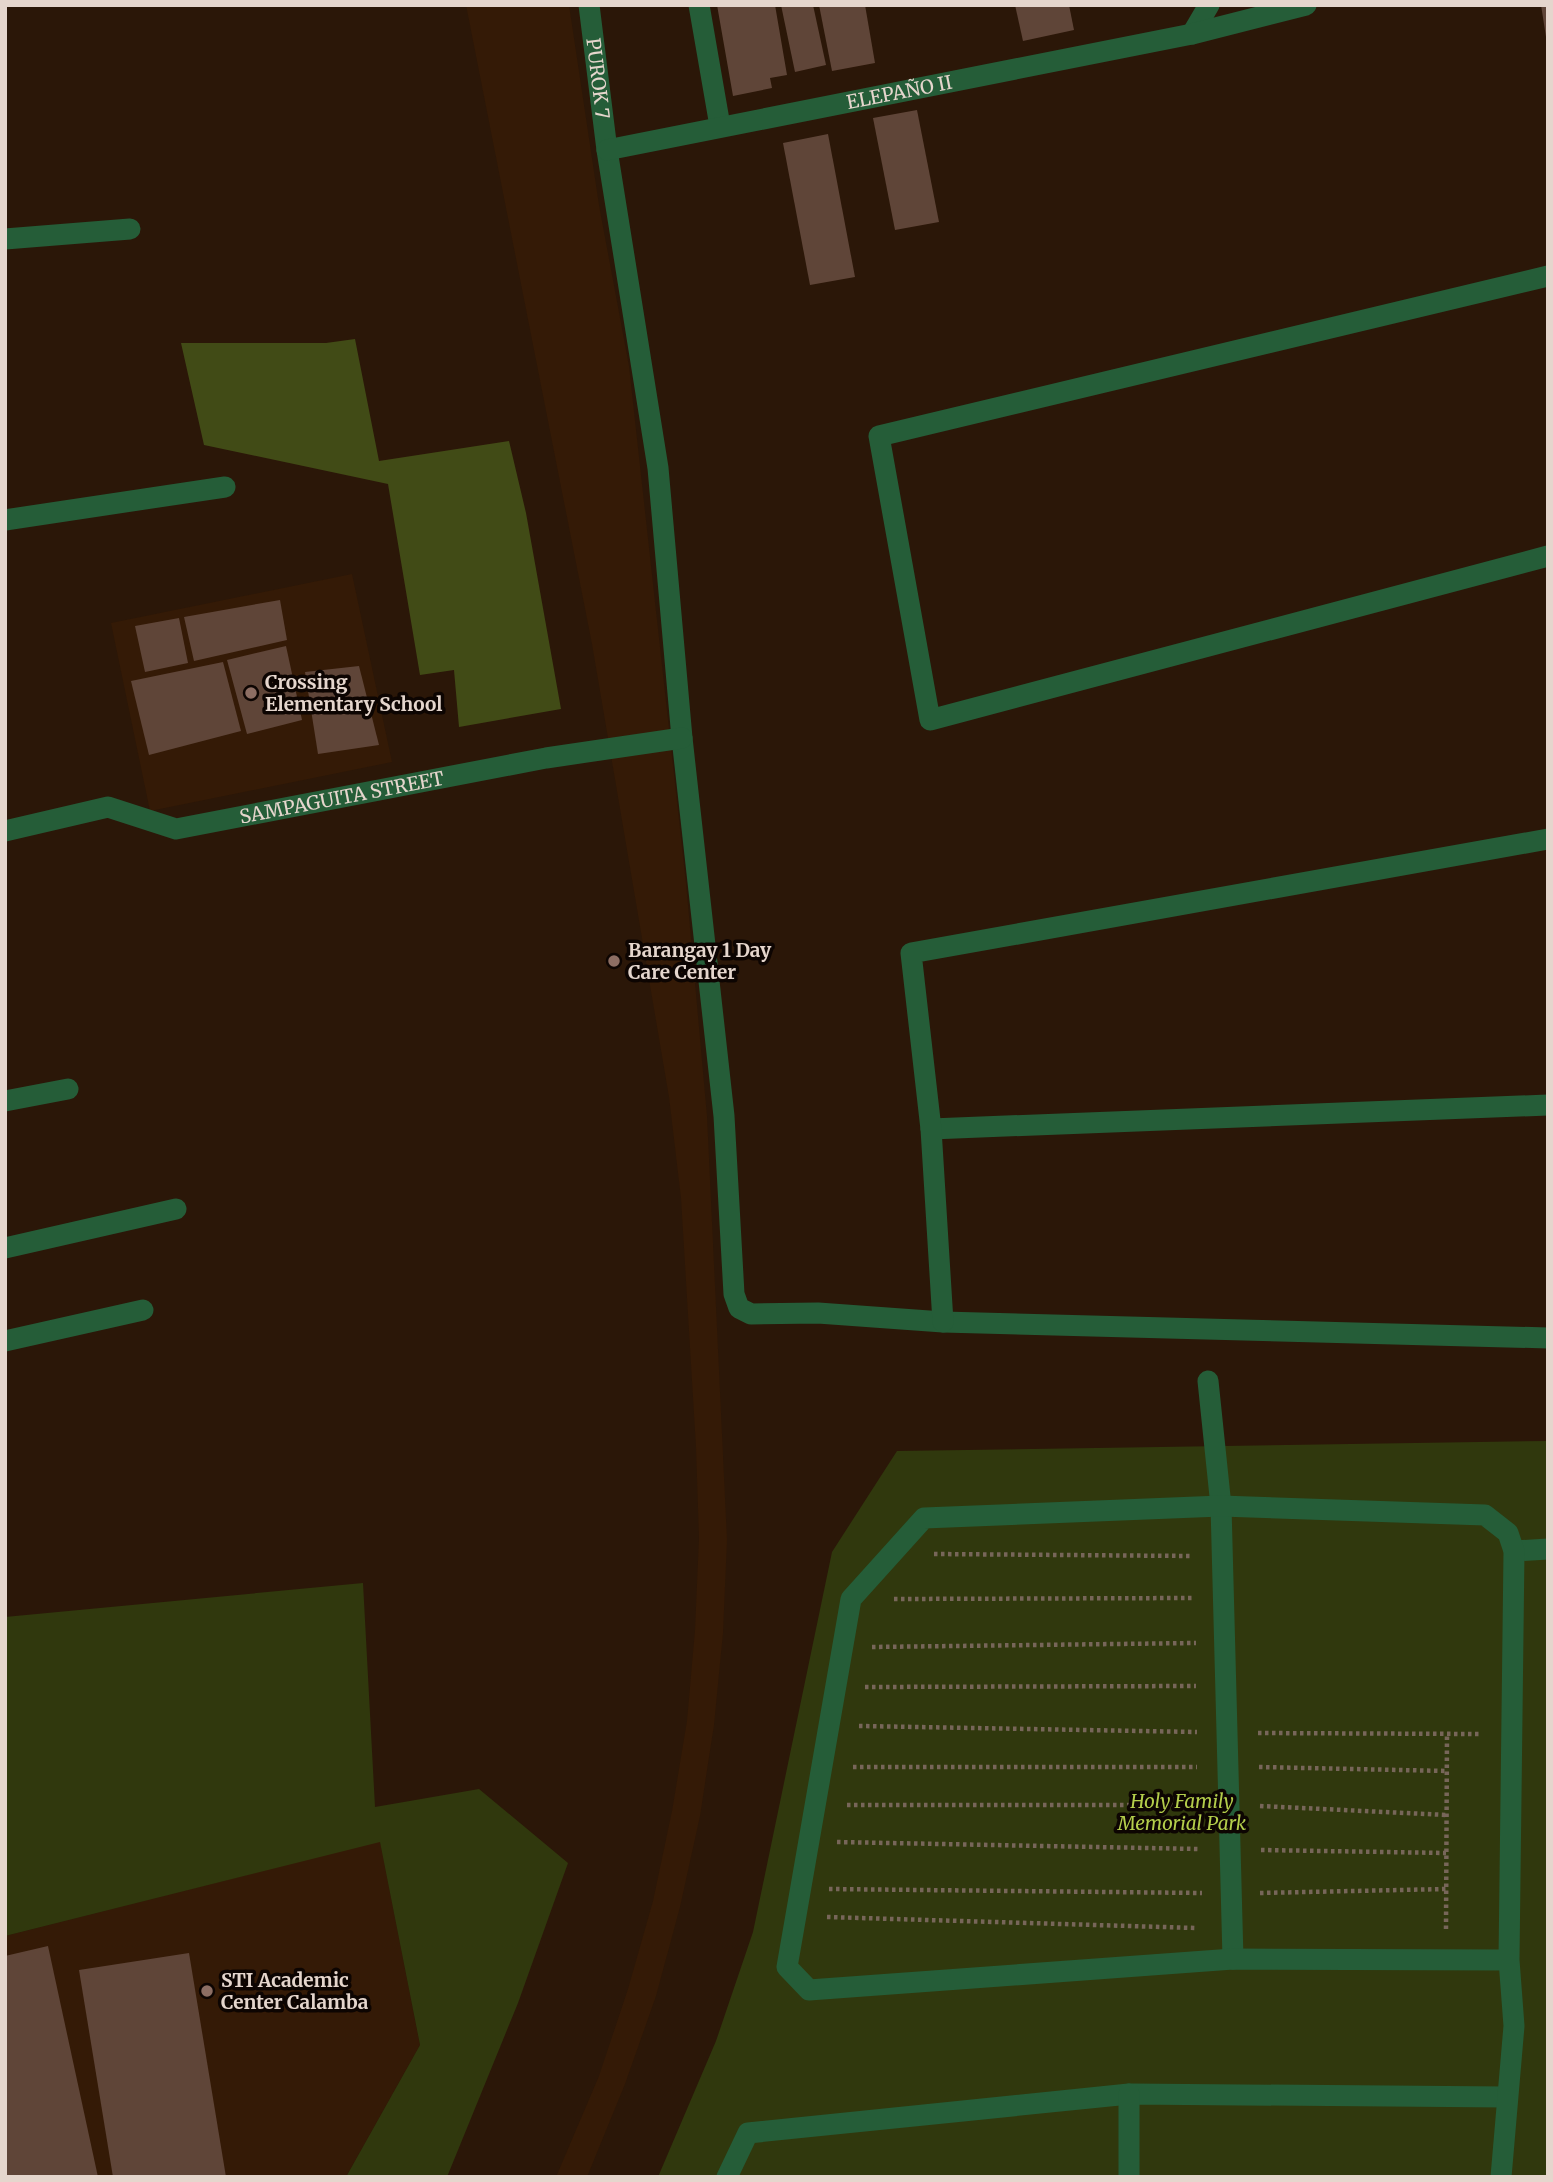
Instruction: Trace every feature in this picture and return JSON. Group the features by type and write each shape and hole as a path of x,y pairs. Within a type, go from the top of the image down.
{"street":[{"name":"PUROK 7","path":"589,5 607,150 658,468 682,738 724,1116 734,1294 739,1308 751,1314 818,1313 943,1322"},
{"path":"699,5 720,126"},
{"path":"1192,34 1209,5"},
{"name":"ELEPAÑO II","path":"607,150 1192,34 1306,5"},
{"path":"5,240 130,229"},
{"path":"1548,276 879,436 930,720 1548,556"},
{"path":"5,520 225,487"},
{"name":"SAMPAGUITA STREET","path":"5,831 108,807 176,830 546,758 682,738"},
{"path":"1548,839 911,953 931,1129 943,1322 1548,1338"},
{"path":"5,1101 68,1089"},
{"path":"931,1129 1548,1105"},
{"path":"5,1248 176,1209"},
{"path":"5,1341 143,1310"},
{"path":"1208,1381 1220,1506 1233,1959"},
{"path":"1501,2177 1514,2026 1509,1960 1514,1550 1508,1533 1485,1515 1220,1506 924,1518 851,1599 824,1767 814,1805 787,1967 809,1990 1233,1959 1509,1960"},
{"path":"1514,1550 1548,1549"},
{"path":"727,2177 748,2133 1129,2094 1506,2097"},
{"path":"1129,2094 1129,2177"}],"path":[{"path":"892,1554 1222,1556"},
{"path":"851,1599 1223,1598"},
{"path":"843,1647 1224,1643"},
{"path":"836,1687 1226,1686"},
{"path":"830,1726 1512,1735"},
{"path":"1433,1930 1446,1930 1447,1734"},
{"path":"824,1767 1228,1767 1447,1771"},
{"path":"814,1805 1229,1804 1447,1815"},
{"path":"808,1841 1446,1853"},
{"path":"800,1889 1231,1894 1446,1889"},
{"path":"795,1916 1232,1929"}],"shaded area":[{"path":"466,5 569,5 599,205 629,366 686,883 707,1116 727,1540 723,1633 714,1725 700,1816 680,1907 656,1996 625,2084 587,2177 556,2177 599,2076 628,1989 653,1901 687,1721 699,1538 696,1447 681,1198 669,1097 592,644"},
{"name":"Crossing Elementary School","path":"352,574 392,762 150,811 111,623"},
{"name":"STI Academic Center Calamba","path":"380,1841 420,2045 346,2177 5,2177 5,1936"}],"green space":[{"path":"355,339 379,461 509,441 526,513 561,709 459,727 454,670 420,675 388,484 204,445 181,343 326,343"},
{"name":"Holy Family Memorial Park","path":"1548,1441 1548,2177 658,2177 716,2041 753,1932 832,1552 897,1451"},
{"path":"363,1583 375,1807 479,1789 568,1863 518,2003 447,2177 346,2177 420,2045 380,1842 5,1936 5,1617"}],"building":[{"path":"717,5 775,5 787,75 770,78 772,88 733,96"},
{"path":"781,5 813,5 826,65 795,72"},
{"path":"819,5 865,5 875,63 832,71"},
{"path":"1015,5 1069,5 1074,30 1023,41"},
{"path":"1541,5 1548,5 1548,37 1546,37"},
{"path":"917,110 939,222 895,230 873,118"},
{"path":"828,134 855,277 810,285 783,143"},
{"path":"280,600 287,640 194,661 184,617"},
{"path":"179,618 188,663 145,672 135,626"},
{"path":"286,646 302,720 247,734 227,660"},
{"path":"223,662 241,731 149,755 131,681"},
{"path":"359,666 379,745 318,754 305,672"},
{"path":"48,1946 98,2177 5,2177 5,1956"},
{"path":"189,1953 226,2177 113,2177 79,1970"}],"place":[{"name":"Crossing Elementary School","path":"251,693"},
{"name":"Barangay 1 Day Care Center","path":"614,961"},
{"name":"STI Academic Center Calamba","path":"207,1991"}]}
